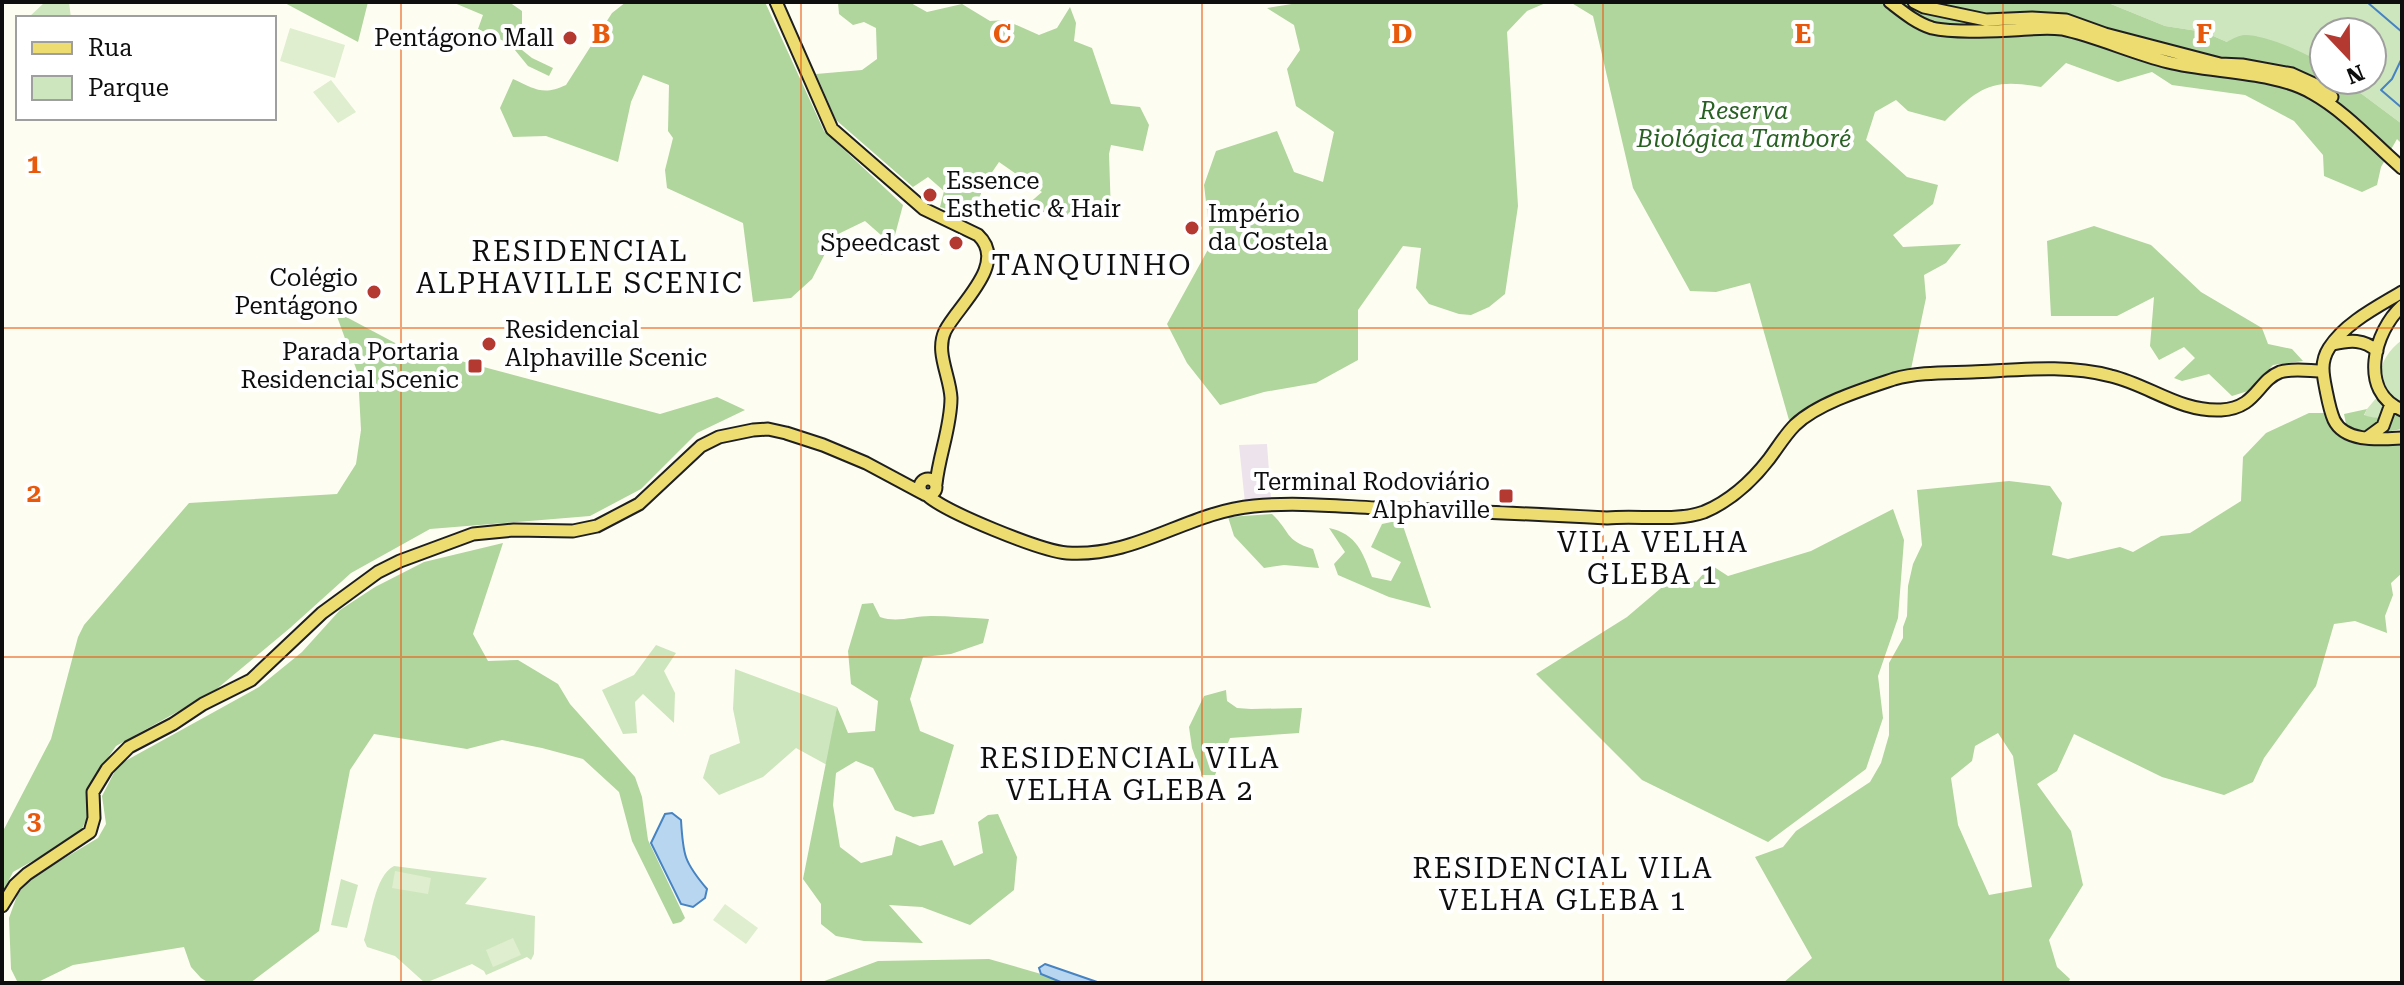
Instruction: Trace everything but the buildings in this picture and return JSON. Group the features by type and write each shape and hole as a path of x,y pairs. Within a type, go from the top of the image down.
{"main road":[{"path":"776,2 832,129 924,209 978,235 985,242 988,252 986,270 942,339 951,396 950,409 939,462 928,487"},
{"path":"1890,2 1931,27 2062,29 2169,62 2277,79 2310,91 2325,101 2402,168"},
{"path":"1914,2 1924,7 1986,20 2066,20 2105,34 2196,58 2292,74 2314,84 2402,158"},
{"path":"2402,292 2362,317 2335,340 2325,356 2323,371 2337,425 2351,435 2402,438"},
{"path":"2368,438 2383,426 2396,407 2381,391 2374,374 2377,351 2385,328 2402,306"},
{"path":"2335,340 2363,342 2377,351"},
{"path":"2,906 15,885 27,874 90,832 94,818 93,792 107,769 129,747 251,680 297,634 378,572 473,534 514,530 573,531 597,526 639,504 701,446 719,437 768,429 786,433 823,445 906,483 928,487 949,508 981,524 1063,553 1077,553 1134,545 1212,513 1254,506 1322,505 1607,518 1699,514 1736,493 1802,419 1859,392 1907,376 2077,370 2129,381 2166,399 2220,410 2248,402 2281,372 2323,371"}],"shaded area":[{"path":"1267,444 1271,499 1245,503 1239,445"}],"green space":[{"path":"45,2 69,2 71,16 30,16"},
{"path":"283,2 368,2 358,42"},
{"path":"452,2 509,2 522,11 522,50 553,68 549,76 528,66 510,44 478,29 483,15"},
{"path":"626,2 765,2 824,131 903,205 891,250 881,255 881,235 865,221 834,236 812,279 791,298 753,302 743,223 667,188 665,170 673,138 668,131 669,85 643,75 631,102 618,162 546,136 513,137 500,108 513,79 545,91 566,85 612,13"},
{"path":"838,2 909,2 927,12 962,4 990,21 1005,20 1039,35 1057,28 1070,7 1076,23 1074,41 1092,48 1111,104 1140,107 1149,125 1143,151 1111,145 1111,214 1078,217 1050,211 1030,215 1020,211 1042,192 999,162 984,184 976,209 956,212 940,207 944,191 928,177 913,187 836,120 816,74 862,70 877,59 876,28 864,22 853,25 839,14"},
{"path":"1304,2 1548,2 1527,11 1507,32 1518,206 1505,294 1489,307 1471,315 1429,304 1416,288 1421,248 1403,246 1358,310 1358,360 1316,383 1264,392 1220,405 1187,363 1167,324 1211,244 1204,185 1216,151 1277,131 1294,172 1323,182 1334,132 1296,106 1287,69 1300,50 1294,25 1267,8"},
{"name":"Reserva Biológica Tamboré","path":"1570,2 2106,2 2165,26 2204,32 2227,42 2240,36 2254,36 2297,50 2308,56 2308,96 2364,96 2402,124 2402,144 2397,139 2381,167 2377,185 2362,192 2324,176 2323,155 2294,121 2245,95 2172,85 2152,72 2118,82 2066,63 2041,87 2010,84 1987,88 1945,121 1908,111 1896,100 1875,112 1866,140 1907,177 1938,185 1933,204 1893,235 1903,247 1961,244 1946,263 1924,275 1926,298 1911,369 1834,397 1789,420 1750,283 1716,292 1690,291 1633,188 1593,16"},
{"path":"2106,2 2402,2 2402,124 2364,96 2388,96 2388,16 2308,16 2308,58 2227,42 2204,32 2165,26"},
{"path":"290,28 345,45 335,78 280,61"},
{"path":"331,80 356,112 338,123 313,92"},
{"path":"2094,226 2151,245 2201,292 2262,328 2268,344 2292,349 2303,361 2273,365 2248,391 2232,396 2209,374 2182,381 2174,378 2195,358 2184,347 2159,360 2150,346 2154,297 2117,316 2051,316 2047,241"},
{"path":"335,311 397,344 660,414 717,397 745,410 697,433 641,489 590,516 430,529 351,573 213,692 116,746 90,784 88,816 79,835 13,872 2,894 2,833 51,739 78,637 84,625 189,503 337,494 356,464 361,430 358,374"},
{"path":"2402,340 2402,414 2378,418 2364,416 2383,390 2381,368 2384,362"},
{"path":"2367,409 2364,415 2373,417 2402,414 2402,429 2366,432 2346,424 2344,414"},
{"path":"2309,413 2326,413 2337,434 2356,444 2402,442 2402,573 2391,583 2393,595 2385,616 2387,633 2355,621 2334,624 2316,686 2264,758 2253,782 2224,795 2162,777 2074,734 2057,771 2037,784 2071,831 2083,885 2049,940 2057,967 2070,979 2068,983 1783,983 1812,958 1755,857 1783,847 1796,831 1870,782 1881,763 1889,735 1889,663 1903,638 1908,586 1922,545 1917,490 2009,481 2050,486 2062,503 2052,555 2068,559 2120,547 2133,552 2161,536 2190,533 2241,501 2243,457 2266,433","holes":["1998,733 2013,756 2032,887 1989,895 1958,825 1951,778 1972,761 1975,746"]},
{"path":"1893,509 1904,540 1898,618 1878,676 1883,718 1866,769 1768,842 1642,780 1536,674 1627,617 1674,577 1696,582 1711,565 1728,576 1811,551"},
{"path":"1272,514 1292,539 1313,549 1319,568 1284,565 1264,568 1234,536 1228,517"},
{"path":"1401,520 1431,608 1389,597 1338,575 1334,564 1345,552 1329,528 1353,540 1372,577 1391,581 1401,562 1371,547 1382,524"},
{"path":"503,543 473,634 488,661 518,660 558,684 570,704 635,777 642,797 648,840 685,918 681,922 673,924 632,841 619,792 583,759 502,740 467,749 374,734 350,770 319,931 250,983 209,983 191,967 184,947 73,965 36,983 18,983 11,969 9,918 18,893 33,877 98,838 106,824 102,796 118,765 259,687 302,652 340,610 375,587 424,562"},
{"path":"873,603 880,617 887,619 931,616 989,619 983,643 951,654 923,657 910,699 920,731 954,745 934,814 913,817 895,810 873,768 856,761 836,773 833,805 840,847 861,863 892,855 896,836 920,846 942,840 954,866 983,853 978,822 988,815 998,814 1017,857 1014,890 970,925 922,907 889,905 923,943 864,941 836,936 821,924 821,904 803,879 837,707 848,733 875,731 878,701 851,684 848,651 862,604"},
{"path":"656,645 676,653 664,671 675,693 674,723 643,694 635,702 637,733 623,734 602,690 634,675"},
{"path":"735,669 837,707 827,765 796,748 763,777 719,795 703,778 710,755 740,743 733,709"},
{"path":"1226,690 1227,701 1237,708 1302,708 1299,733 1230,738 1215,775 1202,775 1192,748 1189,727 1204,696"},
{"path":"394,866 487,878 465,904 535,916 534,954 531,960 527,957 486,975 472,964 425,983 395,956 367,947 364,940 378,889 387,871"},
{"path":"395,871 431,878 428,894 392,888"},
{"path":"341,879 358,885 347,928 331,925"},
{"path":"725,904 758,928 746,944 713,920"},
{"path":"513,938 521,955 493,967 486,950"},
{"path":"989,959 1063,983 819,983 878,961"}],"water":[{"path":"672,813 681,820 689,865 707,889 705,898 693,907 681,904 651,843 665,814"},
{"path":"1045,964 1100,983 1063,983 1041,974 1039,968"}],"waterway":[{"path":"2367,2 2402,32"},
{"path":"2402,58 2392,79 2381,90 2402,108"}],"place":[{"name":"Pentágono Mall","path":"570,38"},
{"name":"Essence Esthetic & Hair","path":"930,195"},
{"name":"Império da Costela","path":"1192,228"},
{"name":"Speedcast","path":"956,243"},
{"name":"Colégio Pentágono","path":"374,292"},
{"name":"Residencial Alphaville Scenic","path":"489,344"},
{"name":"Parada Portaria Residencial Scenic","path":"475,366"},
{"name":"Terminal Rodoviário Alphaville","path":"1506,496"}],"district":[{"name":"TANQUINHO","path":"1092,265"},
{"name":"RESIDENCIAL ALPHAVILLE SCENIC","path":"580,267"},
{"name":"VILA VELHA GLEBA 1","path":"1653,558"},
{"name":"RESIDENCIAL VILA VELHA GLEBA 2","path":"1130,774"},
{"name":"RESIDENCIAL VILA VELHA GLEBA 1","path":"1563,884"}]}
